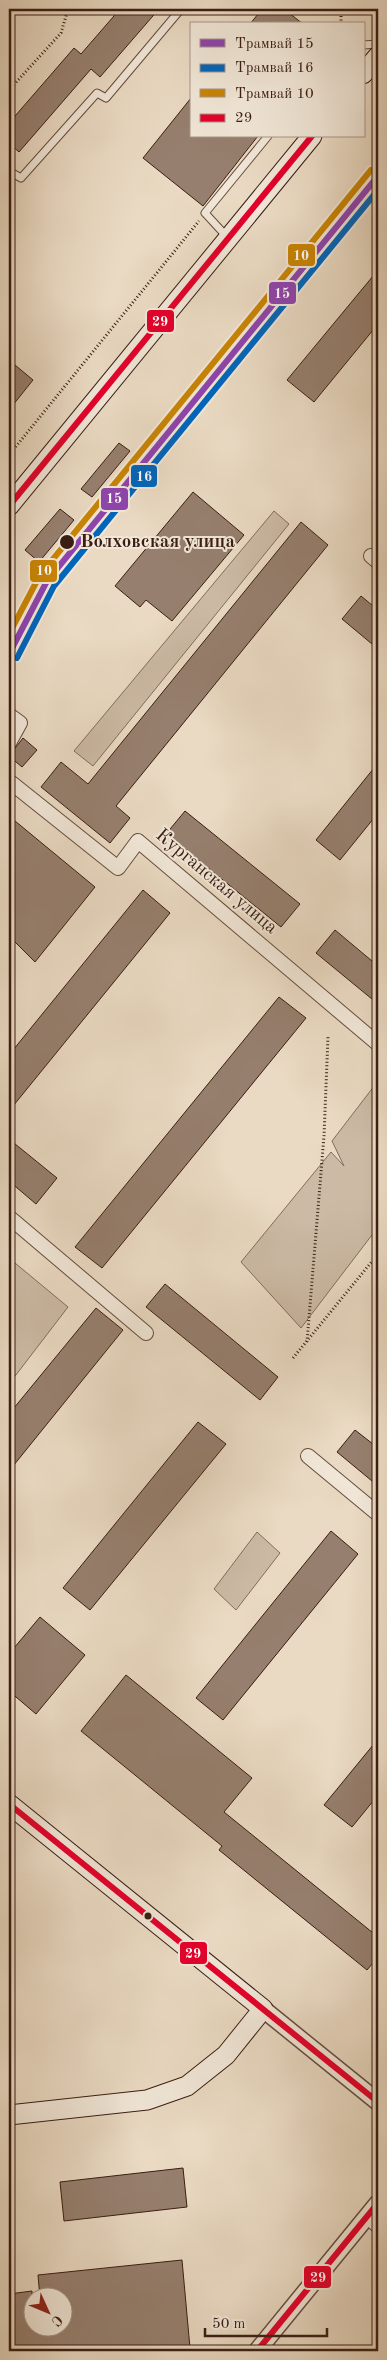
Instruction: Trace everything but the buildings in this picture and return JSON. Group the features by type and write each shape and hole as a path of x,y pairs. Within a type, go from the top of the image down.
{"main road":[{"path":"364,73 378,56"},
{"path":"9,506 310,138"},
{"path":"9,1804 262,2009 226,2055 187,2086 147,2100 9,2115"}],"street":[{"path":"9,715 20,723 9,743"},
{"name":"Курганская улица","path":"9,781 118,868 138,841 378,1044"},
{"path":"9,1216 146,1333"},
{"path":"308,1456 378,1514"},
{"path":"262,2009 378,2102"},
{"path":"257,2351 373,2221 378,2203"}],"lane":[{"path":"9,181 14,174 21,178 97,92 106,98 181,9"},
{"path":"364,45 378,44"},
{"path":"228,238 206,213 266,138"}],"path":[{"path":"9,90 61,33 68,9"},
{"path":"341,9 342,22"},
{"path":"9,456 206,213"},
{"path":"307,1342 324,1136 328,1037"},
{"path":"293,1358 378,1254"}],"shaded area":[{"path":"274,511 289,524 93,766 74,751"},
{"path":"378,1081 378,1237 375,1231 301,1328 241,1262 331,1152 344,1166 332,1141"},
{"path":"9,1258 68,1307 9,1384"},
{"path":"257,1532 280,1553 236,1610 214,1589"}],"tram line":[{"name":"10","path":"9,634 40,575 371,170"},
{"name":"15","path":"9,654 47,581 378,176"},
{"name":"16","path":"17,658 54,586 378,190"}],"transit line":[{"name":"29","path":"9,506 310,138"},
{"name":"29","path":"9,1804 378,2102"},
{"name":"29","path":"257,2351 378,2203"}],"place":[{"name":"Волховская улица","path":"67,542"}]}
